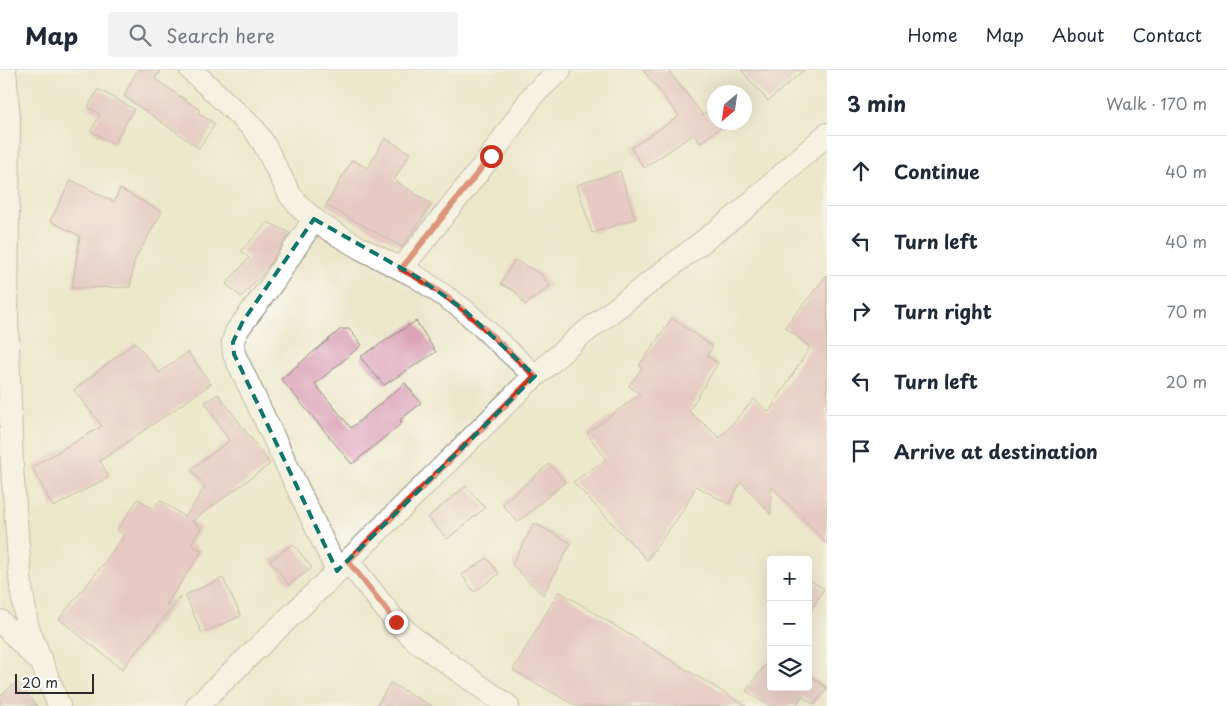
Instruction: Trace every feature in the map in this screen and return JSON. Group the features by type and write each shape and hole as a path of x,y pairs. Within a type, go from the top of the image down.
{"street":[{"path":"6,70 9,120 7,316 12,467 21,587 27,625 59,706"},
{"path":"191,70 254,129 264,144 290,195 314,219 360,248 417,277 463,309 535,376"},
{"path":"401,269 491,156 533,95 560,70"},
{"path":"197,706 535,376 579,337 741,212 827,134"},
{"path":"314,219 274,281 243,321 233,342 234,354 342,566 418,642 508,706"},
{"path":"0,621 41,663"}],"highlighted area":[{"path":"314,219 417,277 463,309 535,376 337,571 234,354 233,342 243,321"}],"building":[{"path":"137,70 160,70 155,79 200,110 198,113 215,124 199,148 124,96"},
{"path":"643,70 668,70 703,115 707,112 707,130 717,130 700,143 694,134 644,168 631,148 679,116"},
{"path":"741,70 804,70 768,101"},
{"path":"98,89 134,109 114,144 91,131 100,114 88,107"},
{"path":"385,138 410,153 394,180 432,204 402,247 326,205 352,160 368,168"},
{"path":"620,171 635,219 592,233 577,185"},
{"path":"71,180 114,202 120,189 162,212 134,261 130,287 72,288 80,236 50,221"},
{"path":"268,222 290,233 266,270 241,297 226,284 249,258 241,251"},
{"path":"514,260 540,273 550,286 525,305 516,292 501,284"},
{"path":"827,275 827,544 771,486 771,514 741,482 729,504 696,486 684,509 647,560 573,482 606,459 587,433 640,394 629,386 642,368 639,366 672,318 713,347 707,356 718,363 689,411 720,438 754,399 769,412 810,347 785,327"},
{"path":"416,321 436,352 384,385 360,357"},
{"path":"341,329 349,329 362,345 315,384 351,428 405,383 421,403 400,420 402,423 352,464 281,379"},
{"path":"135,342 159,373 188,352 211,384 100,461 109,477 53,507 32,467 102,426 74,390"},
{"path":"218,394 270,464 192,521 201,528 191,544 202,551 166,605 181,597 122,669 59,619 124,535 117,530 138,499 153,509 160,500 185,517 205,487 191,469 229,441 205,402"},
{"path":"549,464 565,482 518,522 502,504"},
{"path":"466,486 485,508 447,539 428,517"},
{"path":"534,523 571,543 543,595 512,565"},
{"path":"293,544 312,568 289,585 270,560"},
{"path":"487,558 499,574 474,592 462,575"},
{"path":"223,578 241,616 202,633 185,595"},
{"path":"812,582 824,589 812,609"},
{"path":"559,591 746,706 576,706 513,670"},
{"path":"767,662 767,691 812,691 812,677 827,688 814,705 802,696 796,706 770,706 746,691"},
{"path":"17,682 37,706 0,706 0,696"},
{"path":"390,683 432,706 377,706"}],"route":[{"path":"396,622 348,561 535,376 463,309 417,277 401,269 491,156"}]}
